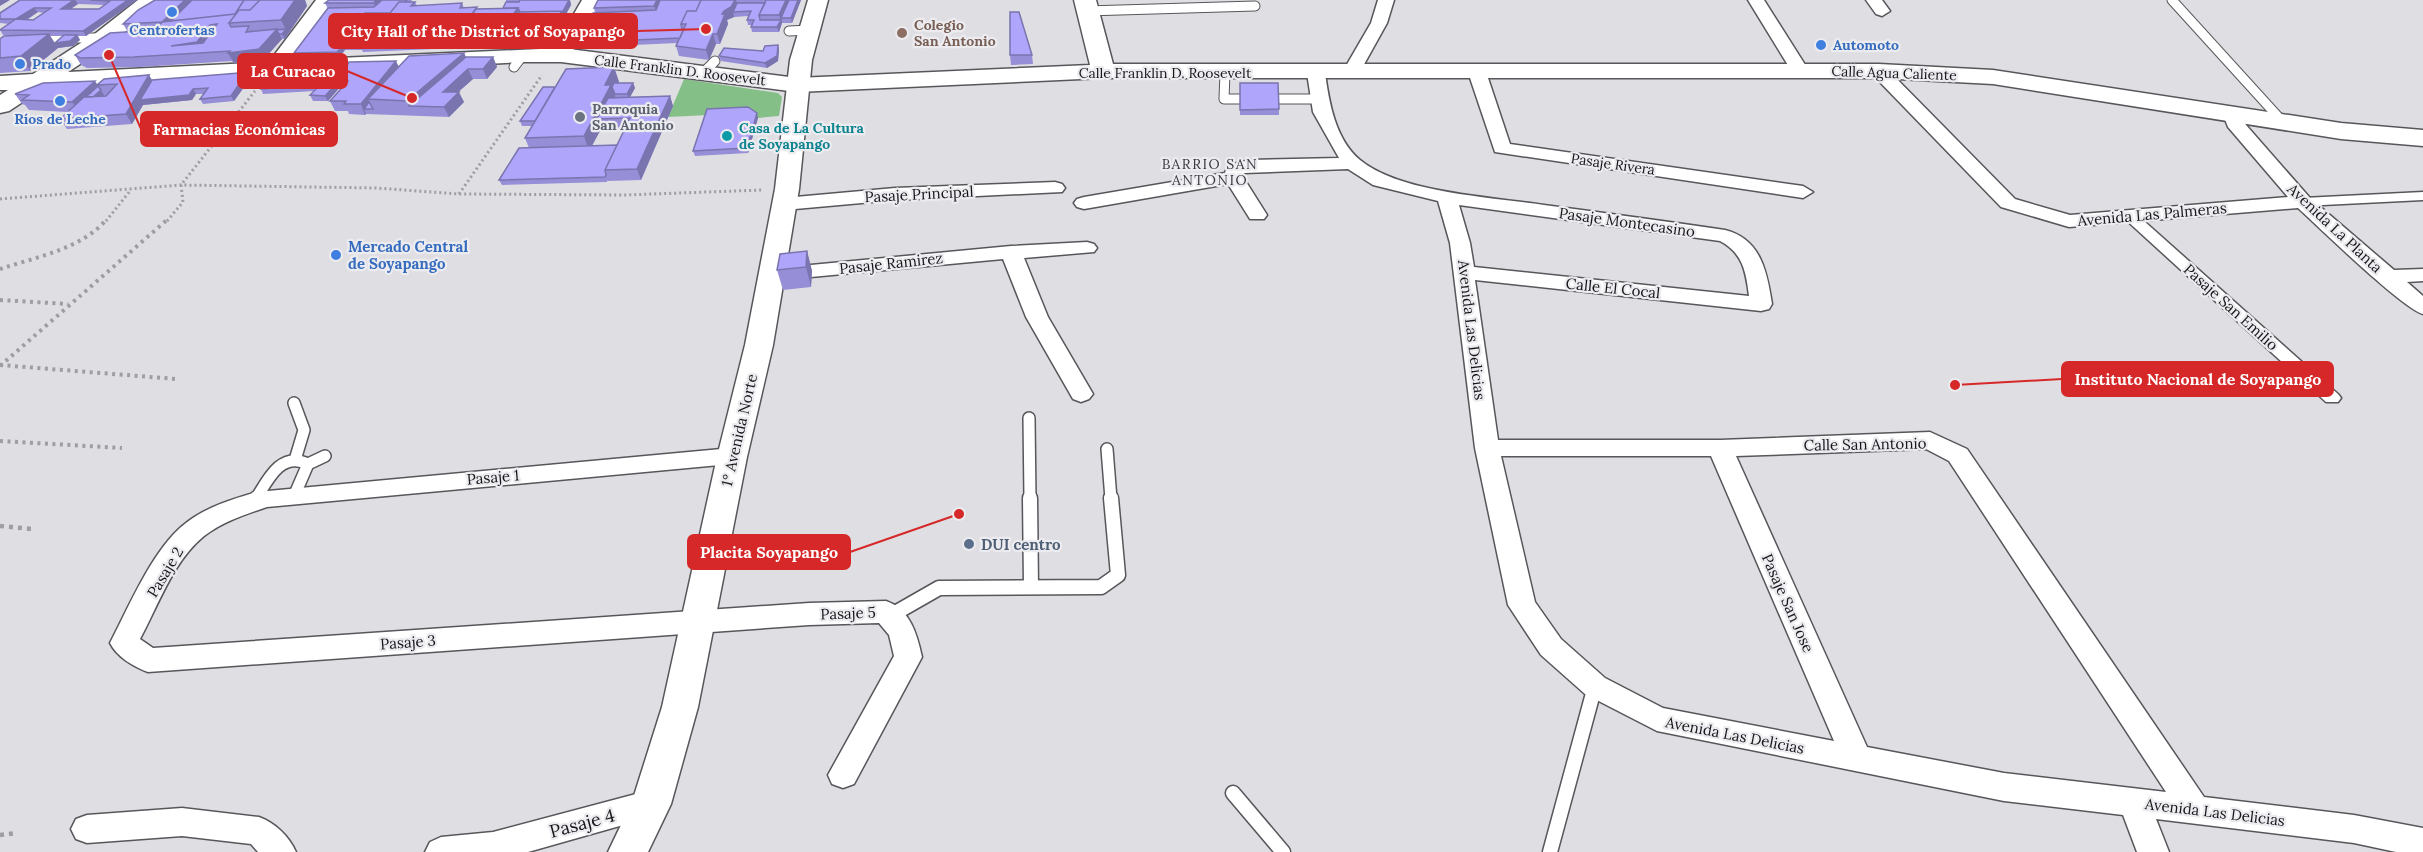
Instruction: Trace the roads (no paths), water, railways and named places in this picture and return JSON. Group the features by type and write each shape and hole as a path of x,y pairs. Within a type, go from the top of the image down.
{"main road":[{"path":"0,106 104,38 152,0"},
{"path":"276,68 327,0"},
{"path":"1086,5 1103,71"},
{"name":"Calle Franklin D. Roosevelt","path":"0,83 276,68 519,61 561,56 666,74 709,67 797,85 1103,71 1356,73"},
{"name":"Calle Agua Caliente","path":"1356,73 1879,71 1993,77 2341,131 2423,138"}],"street":[{"path":"561,56 592,0"},
{"name":"1° Avenida Norte","path":"628,852 651,804 680,707 732,457 759,345 785,196 797,85 818,0"},
{"path":"1356,73 1379,24 1386,0"},
{"path":"1756,0 1800,71"},
{"name":"Avenida Las Palmeras","path":"1879,71 2008,203 2069,221 2303,202"},
{"name":"Pasaje Rivera","path":"1477,72 1502,148 1803,192"},
{"path":"1316,73 1322,112 1352,163 1380,181 1447,197"},
{"name":"Avenida La Planta","path":"2232,114 2237,127 2303,202 2423,307"},
{"path":"1257,215 1233,177 1235,169 1250,166 1352,163"},
{"path":"1084,203 1233,177"},
{"name":"Pasaje Principal","path":"785,196 1055,188"},
{"path":"2303,202 2423,196"},
{"name":"Avenida Las Delicias","path":"1447,197 1460,243 1487,448 1522,605 1551,647 1595,686 1658,719 2004,787 2195,810 2356,841 2423,843"},
{"name":"Pasaje Montecasino","path":"1447,197 1725,236 1740,244 1754,259 1761,304"},
{"name":"Pasaje San Emilio","path":"2130,216 2332,398"},
{"name":"Pasaje Ramirez","path":"771,275 1011,252 1087,248"},
{"path":"1011,252 1037,317 1081,394"},
{"name":"Calle El Cocal","path":"1464,272 1761,304"},
{"path":"2387,277 2423,275"},
{"name":"Calle San Antonio","path":"1487,448 1720,448 1930,440 1958,455 2195,810"},
{"name":"Pasaje San Jose","path":"1720,448 1857,759"},
{"name":"Pasaje 1","path":"255,502 296,494 732,457"},
{"name":"Pasaje 2","path":"124,643 177,549 193,531 216,518 255,502"},
{"name":"Pasaje 5","path":"697,622 809,614 886,612 890,616 902,631 908,657 843,775"},
{"name":"Pasaje 3","path":"124,643 148,660 697,622"},
{"path":"2134,803 2153,852"},
{"name":"Pasaje 4","path":"441,852 493,847 651,804"},
{"path":"87,829 182,822 259,831 280,852"}],"lane":[{"path":"2172,0 2282,122"},
{"path":"1086,5 1255,6"},
{"path":"789,31 810,30"},
{"path":"22,38 104,38"},
{"path":"1225,72 1224,99 1240,99"},
{"path":"1278,99 1320,99"},
{"path":"294,403 304,430 295,460"},
{"path":"1029,418 1031,586"},
{"path":"890,616 939,588 1101,587 1118,575 1107,449"},
{"path":"255,502 275,467 295,460 308,464 326,456"},
{"path":"296,494 308,464"},
{"path":"1550,852 1595,686"},
{"path":"1233,793 1283,852"}],"place":[{"name":"Centrofertas","path":"172,12"},
{"name":"City Hall of the District of Soyapango","path":"706,29"},
{"name":"Colegio San Antonio","path":"902,33"},
{"name":"Automoto","path":"1821,45"},
{"name":"Farmacias Económicas","path":"109,55"},
{"name":"Prado","path":"20,64"},
{"name":"La Curacao","path":"412,98"},
{"name":"Ríos de Leche","path":"60,101"},
{"name":"Parroquia San Antonio","path":"580,117"},
{"name":"Casa de La Cultura de Soyapango","path":"727,136"},
{"name":"Mercado Central de Soyapango","path":"336,255"},
{"name":"Instituto Nacional de Soyapango","path":"1955,385"},
{"name":"Placita Soyapango","path":"959,514"},
{"name":"DUI centro","path":"969,544"}],"district":[{"name":"BARRIO SAN ANTONIO","path":"1210,172"}]}
